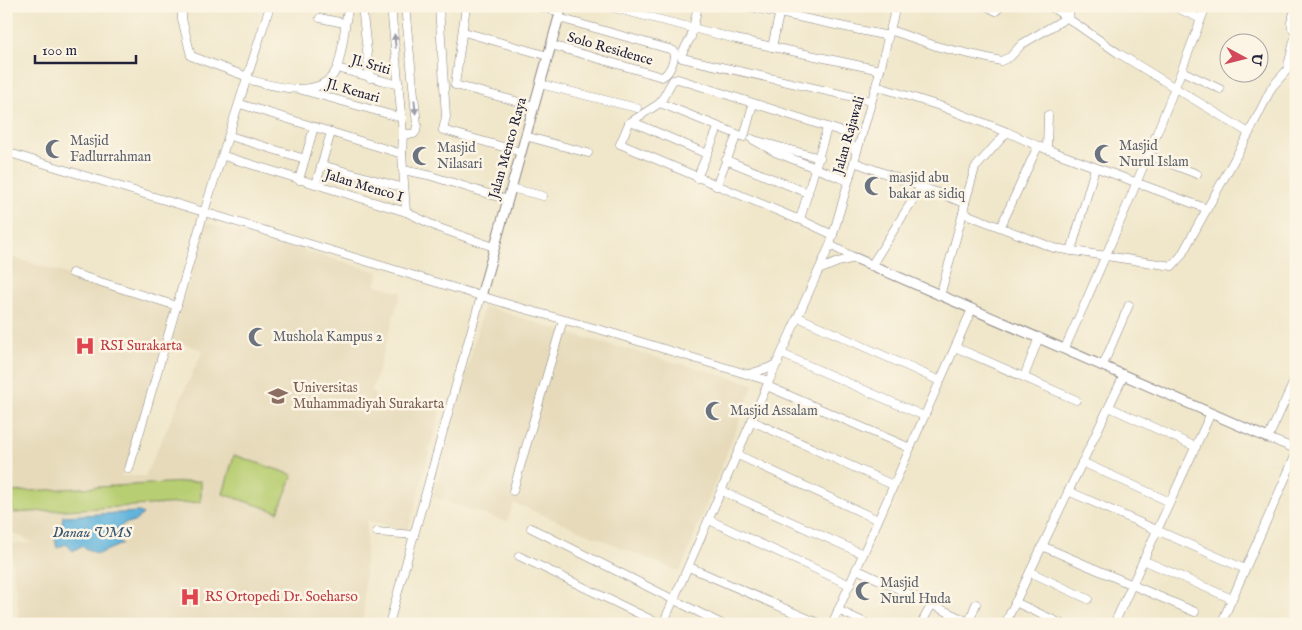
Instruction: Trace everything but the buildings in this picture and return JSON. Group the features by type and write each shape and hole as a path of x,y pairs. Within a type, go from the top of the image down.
{"main road":[{"name":"Jalan Menco Raya","path":"481,296 560,12"},
{"path":"855,258 1268,438"}],"street":[{"path":"182,6 182,19 190,56 270,85 298,89 324,83 337,68 348,6"},
{"path":"129,468 204,212 224,156 270,6"},
{"path":"362,6 370,78"},
{"path":"391,6 402,118 407,134 402,154 406,212"},
{"path":"405,6 417,124 416,131 407,134"},
{"path":"439,6 446,117 443,130 521,152"},
{"path":"466,6 464,32 455,85 534,106"},
{"path":"537,6 560,12"},
{"path":"606,6 880,70"},
{"path":"698,6 694,27 682,58 871,101"},
{"path":"746,6 780,10 889,33 1001,61 1010,57 1022,44 1068,17 1072,6"},
{"name":"Jalan Rajawali","path":"661,624 821,269 830,245 876,86 896,6"},
{"path":"986,6 996,11 1001,6"},
{"path":"1050,6 1118,53 1249,133"},
{"path":"1173,6 1201,19"},
{"path":"1065,348 1106,257 1176,87 1206,6"},
{"path":"963,213 1001,226 1045,245 1106,257 1174,266 1249,133 1272,87 1287,70 1296,33 1292,28 1291,22 1296,7"},
{"path":"772,46 780,10"},
{"name":"Solo Residence","path":"551,46 662,77 668,72 675,55 672,50 560,12"},
{"path":"320,18 344,23"},
{"path":"393,21 406,20"},
{"path":"464,32 548,56"},
{"name":"Jl. Sriti","path":"337,68 399,85"},
{"path":"1182,71 1220,89"},
{"path":"833,235 620,144 628,124 660,103 673,80 678,79 845,134 856,152"},
{"path":"540,84 637,108"},
{"path":"876,86 943,107 1047,150 1205,208"},
{"name":"Jl. Kenari","path":"298,89 402,118"},
{"path":"660,103 744,137 820,158"},
{"path":"240,104 402,154"},
{"path":"716,186 726,160 744,137 753,104"},
{"path":"1047,150 1048,115"},
{"path":"633,122 707,154"},
{"path":"299,180 314,127"},
{"path":"697,178 718,128"},
{"path":"799,219 820,158 827,128"},
{"path":"316,184 331,132"},
{"path":"940,296 975,168 1007,132"},
{"path":"230,136 305,158"},
{"path":"526,136 588,153"},
{"path":"744,137 759,146 848,180"},
{"path":"1001,226 1038,146"},
{"path":"6,152 481,296 747,374 910,448"},
{"path":"1148,155 1197,174"},
{"name":"Jalan Menco I","path":"224,156 406,212 439,228 494,247"},
{"path":"726,160 808,193"},
{"path":"854,162 965,203"},
{"path":"322,165 404,188"},
{"path":"1071,251 1095,168"},
{"path":"403,170 428,175 508,200"},
{"path":"871,266 921,187"},
{"path":"511,188 542,196"},
{"path":"830,245 855,258"},
{"path":"821,269 855,258"},
{"path":"72,273 177,306"},
{"path":"389,624 481,296"},
{"path":"1102,365 1129,305"},
{"path":"832,624 972,309"},
{"path":"798,317 940,381"},
{"path":"513,491 563,320"},
{"path":"1024,377 1039,337"},
{"path":"955,347 1076,400"},
{"path":"782,354 924,416"},
{"path":"747,374 768,368 778,362"},
{"path":"1005,624 1124,375"},
{"path":"1296,377 1268,438 1296,449"},
{"path":"1109,408 1196,447"},
{"path":"1114,624 1211,413"},
{"path":"752,421 893,485"},
{"path":"1221,624 1296,454"},
{"path":"738,455 878,520"},
{"path":"1082,462 1170,502"},
{"path":"722,491 863,554"},
{"path":"1068,491 1245,569"},
{"path":"709,520 850,585"},
{"path":"531,528 722,624"},
{"path":"377,532 414,535"},
{"path":"1042,546 1195,612"},
{"path":"519,556 661,624"},
{"path":"1143,560 1232,599"},
{"path":"688,567 820,624"},
{"path":"856,569 971,623 976,604"},
{"path":"1030,572 1088,599"},
{"path":"1015,602 1062,624"},
{"path":"921,624 932,604"},
{"path":"838,610 868,624"}],"shaded area":[{"name":"Universitas Muhammadiyah Surakarta","path":"206,223 379,272 375,285 401,292 372,391 377,401 440,411 408,531 367,520 363,624 20,624 10,544 34,543 6,530 6,255 174,308 127,468 121,476 145,476 203,350 171,340"},
{"path":"484,306 575,335 754,384 680,572 514,503 507,522 433,497"}],"green space":[{"path":"234,455 293,475 278,512 223,494"},
{"path":"201,481 201,502 13,513 11,492"}],"water":[{"name":"Danau UMS","path":"139,512 143,514 134,522 125,523 111,534 122,544 98,554 81,546 73,551 66,544 57,548 54,534 61,531 63,516"}],"place":[{"name":"Masjid Fadlurrahman","path":"55,149"},
{"name":"Masjid Nurul Islam","path":"1104,154"},
{"name":"Masjid Nilasari","path":"422,156"},
{"name":"masjid abu bakar as sidiq","path":"874,186"},
{"name":"Mushola Kampus 2","path":"258,337"},
{"name":"RSI Surakarta","path":"85,346"},
{"name":"Universitas Muhammadiyah Surakarta","path":"278,396"},
{"name":"Masjid Assalam","path":"715,411"},
{"name":"Masjid Nurul Huda","path":"865,591"},
{"name":"RS Ortopedi Dr. Soeharso","path":"190,597"}]}
